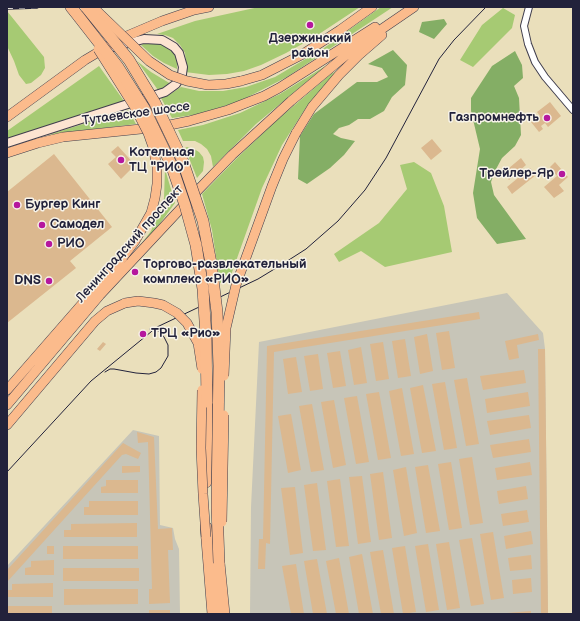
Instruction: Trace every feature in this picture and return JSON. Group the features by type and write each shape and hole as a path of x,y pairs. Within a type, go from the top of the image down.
{"highway":[{"path":"71,7 118,67 144,108 171,164 190,223 201,276 206,337 206,537 212,614"},
{"path":"86,7 129,60 155,103 182,159 203,221 212,269 217,312 219,366 217,507 219,563 224,614"}],"main road":[{"path":"93,7 149,61 170,75 187,81 208,85 226,84 262,75 303,54 372,7"},
{"path":"7,117 54,82 122,38 162,21 194,10 209,7"},
{"name":"Тутаевское шоссе","path":"7,153 63,137 160,127 189,121 228,110 264,96 279,88 353,40 411,7"},
{"name":"Ленинградский проспект","path":"7,405 100,295 199,188 232,155 291,101 357,46 415,7"},
{"path":"219,563 223,508 225,345 229,313 236,285 283,159 296,133 312,107 339,75 359,55 415,7"},
{"name":"Ленинградский проспект","path":"7,390 138,237 151,213 155,198 157,184 156,158 148,134 134,106 79,16"},
{"path":"7,424 95,321 107,310 125,303 145,301 154,302 170,309 187,324 198,343 202,364 202,464 206,537"}],"street":[{"path":"529,7 524,26 528,44 535,62 545,77 573,110"},
{"path":"7,143 165,92 176,84 182,74 183,67 179,53 174,46 162,40 144,39 99,52"}],"shaded area":[{"path":"507,293 543,333 545,349 548,614 250,614 251,507 259,342"},
{"path":"133,430 159,436 160,525 173,528 179,549 180,614 7,614 7,566"}],"green space":[{"path":"259,7 360,7 313,38 286,53 261,65 244,71 227,74 209,75 185,72 185,53 180,45 173,38 157,34 195,21"},
{"path":"381,7 393,7 287,77 240,101 200,114 172,118 161,98 169,95 181,87 199,91 223,91 246,87 275,77 324,48"},
{"path":"503,8 515,15 512,28 473,67 460,60 482,25"},
{"path":"7,11 44,57 45,68 41,75 31,83 26,84 19,75 7,46"},
{"path":"444,19 447,24 434,39 419,32 422,22"},
{"path":"156,42 170,48 174,53 177,59 177,69 153,56 141,45"},
{"path":"393,50 407,65 405,85 392,97 384,111 370,119 358,119 349,125 339,128 333,134 341,138 355,141 344,155 330,168 307,184 298,179 300,136 314,114 357,82 377,82 388,77 382,68 368,64"},
{"path":"515,51 522,65 523,78 514,86 519,98 521,135 515,146 502,158 491,182 494,195 526,239 497,244 477,218 473,193 480,149 471,111 471,98 492,66"},
{"path":"137,61 151,72 171,84 158,90"},
{"path":"327,65 256,124 213,167 211,156 207,149 195,141 183,141 178,130 203,125 240,113 280,94"},
{"path":"99,66 124,101 7,139 7,131"},
{"path":"337,71 307,106 282,145 262,188 230,278 220,283 212,230 202,194 276,121 331,74"},
{"path":"128,110 136,124 48,135"},
{"path":"187,147 199,152 203,157 203,171 197,178 185,148"},
{"path":"414,162 431,173 444,206 452,252 385,267 361,251 339,262 334,254 379,223 407,189 400,165"},
{"path":"165,169 175,203 156,229 139,247 151,231 164,198"}],"building":[{"path":"550,102 561,116 548,127 545,123 541,126 543,129 539,132 531,122 540,116 537,112"},
{"path":"432,139 442,151 431,160 421,148"},
{"name":"Котельная ТЦ \"РИО\"","path":"118,146 135,165 121,179 108,164 116,157 111,152"},
{"name":"РИО","path":"54,154 112,227 70,261 76,268 7,323 7,192"},
{"path":"521,158 526,165 509,180 503,173"},
{"path":"555,162 568,177 559,185 564,191 554,198 544,187 557,176 550,167"},
{"path":"530,168 536,175 512,194 507,187"},
{"path":"479,312 480,319 274,352 270,544 266,543 265,569 258,569 259,539 263,539 267,346"},
{"path":"449,331 455,368 442,370 436,333"},
{"path":"427,334 433,371 420,374 414,337"},
{"path":"538,334 539,340 517,345 519,358 509,360 505,341"},
{"path":"405,339 411,376 398,378 392,341"},
{"path":"103,342 106,344 100,351 97,349"},
{"path":"383,342 389,379 376,381 370,344"},
{"path":"361,347 367,383 354,385 348,350"},
{"path":"538,349 545,349 548,614 541,614"},
{"path":"340,351 346,386 333,388 327,353"},
{"path":"318,354 323,389 310,391 304,356"},
{"path":"296,357 302,392 288,394 283,359"},
{"path":"524,370 526,383 483,390 480,376"},
{"path":"467,378 479,444 466,446 454,380"},
{"path":"445,382 457,448 444,450 432,384"},
{"path":"423,385 436,451 422,453 410,388"},
{"path":"402,388 414,454 401,456 389,391"},
{"path":"379,392 391,458 378,460 366,394"},
{"path":"528,392 530,406 487,413 485,399"},
{"path":"357,396 369,462 356,464 344,398"},
{"path":"334,400 346,465 333,468 321,402"},
{"path":"312,404 324,470 311,472 299,406"},
{"path":"291,414 301,470 288,473 278,416"},
{"path":"529,415 531,428 490,435 487,421"},
{"path":"137,432 154,437 158,529 172,528 173,550 168,550 170,603 149,604 149,589 152,589 148,442 138,443"},
{"path":"529,439 531,452 493,458 490,445"},
{"path":"123,443 141,453 138,459 126,454 122,455 7,582 7,570"},
{"path":"472,457 483,523 470,525 459,459"},
{"path":"451,462 462,528 449,530 438,464"},
{"path":"530,462 532,475 497,480 495,468"},
{"path":"428,465 440,531 426,533 415,467"},
{"path":"122,466 140,466 140,472 122,473"},
{"path":"406,467 417,533 404,536 393,470"},
{"path":"383,472 392,538 379,540 370,474"},
{"path":"362,476 371,542 358,544 349,477"},
{"path":"340,479 349,546 336,547 327,481"},
{"path":"106,480 138,480 138,493 101,493 101,487 106,486"},
{"path":"317,483 326,550 313,551 304,485"},
{"path":"526,486 528,499 499,504 497,491"},
{"path":"295,487 303,553 290,555 281,488"},
{"path":"89,501 138,501 138,515 84,515 84,507 89,507"},
{"path":"527,510 529,522 503,526 501,514"},
{"path":"137,523 137,537 64,537 64,530 71,530 71,524"},
{"path":"531,531 533,544 506,549 504,536"},
{"path":"493,532 504,598 491,600 480,534"},
{"path":"472,538 484,604 471,606 459,540"},
{"path":"449,542 460,608 447,610 436,544"},
{"path":"428,544 439,610 426,612 415,546"},
{"path":"47,546 54,546 54,554 47,554"},
{"path":"63,546 138,546 138,559 63,559"},
{"path":"405,546 416,612 403,614 392,548"},
{"path":"383,550 394,614 381,614 370,552"},
{"path":"362,554 373,614 359,614 349,557"},
{"path":"531,555 532,569 510,571 508,558"},
{"path":"339,558 349,614 336,614 326,561"},
{"path":"317,559 327,614 313,614 304,561"},
{"path":"54,560 54,575 25,575 25,568 31,567 31,561"},
{"path":"296,564 304,614 291,614 282,566"},
{"path":"63,568 139,568 139,581 63,581"},
{"path":"531,578 532,592 513,594 512,580"},
{"path":"53,583 53,597 7,597 7,590 12,590 12,584"},
{"path":"64,589 138,589 138,604 64,605"},
{"path":"7,606 52,606 52,614 7,614"},
{"path":"149,610 170,610 170,614 149,614"},
{"path":"531,611 531,614 507,614 507,613"}],"tram line":[{"path":"7,472 91,381 157,327 258,279 306,249 338,221 365,190 386,158 439,59 454,40 486,7"},
{"path":"105,372 110,369 114,369 149,374 156,372 161,368 168,356 168,345 160,332 150,329"}],"railway":[{"path":"7,8 37,7"}],"place":[{"name":"Дзержинский район","path":"310,25"},
{"name":"Газпромнефть","path":"547,118"},
{"name":"Котельная ТЦ \"РИО\"","path":"121,160"},
{"name":"Трейлер-Яр","path":"562,174"},
{"name":"Бургер Кинг","path":"17,205"},
{"name":"Самодел","path":"42,225"},
{"name":"РИО","path":"49,244"},
{"name":"Торгово-развлекательный комплекс «РИО»","path":"135,272"},
{"name":"DNS","path":"49,281"},
{"name":"ТРЦ «Рио»","path":"143,334"}]}
